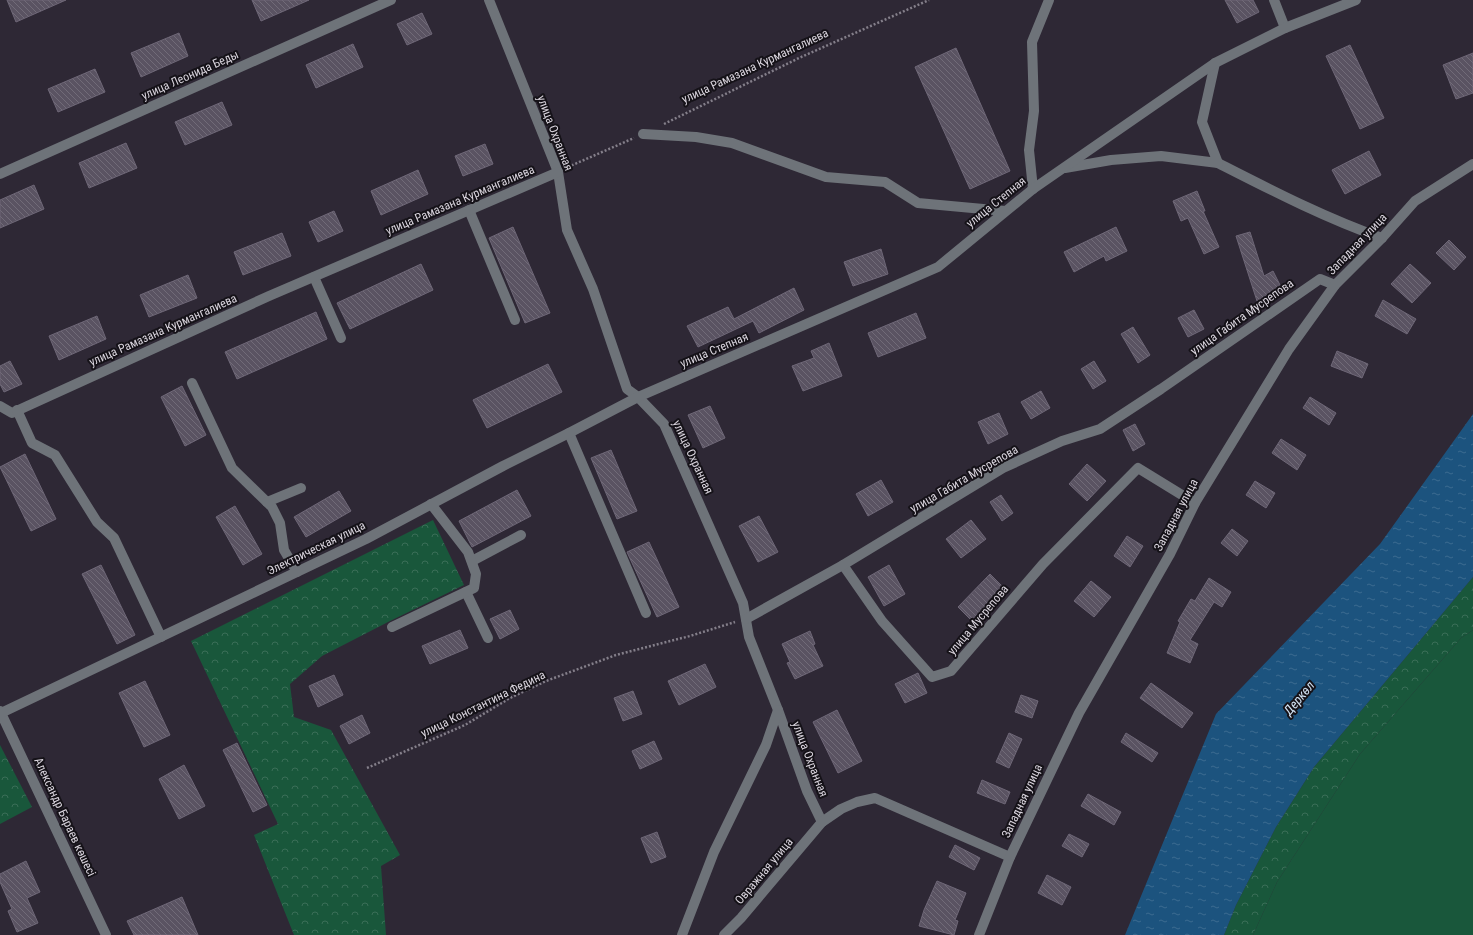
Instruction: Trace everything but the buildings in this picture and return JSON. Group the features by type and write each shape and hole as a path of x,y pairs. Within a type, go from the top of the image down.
{"street":[{"name":"улица Леонида Беды","path":"0,174 390,0"},
{"name":"улица Охранная","path":"489,0 558,172 567,230 593,289 627,389 638,397 664,424 743,603 749,637 778,710 807,792 822,822"},
{"path":"1033,189 1029,150 1034,111 1032,42 1049,0"},
{"path":"1274,0 1285,28"},
{"name":"улица Степная","path":"638,397 938,267 1033,189 1215,63 1285,28 1356,0"},
{"path":"1215,63 1202,122 1218,163"},
{"path":"643,134 696,137 732,143 826,177 885,182 918,203 1005,211"},
{"path":"1062,169 1111,160 1161,156 1218,163 1281,195 1350,227 1382,238"},
{"name":"Западная улица","path":"979,935 1010,857 1079,713 1170,554 1195,503 1290,349 1335,285 1382,238 1415,201 1473,164"},
{"name":"улица Рамазана Курмангалиева","path":"17,410 314,277 558,172"},
{"path":"469,210 515,320"},
{"path":"314,277 341,338"},
{"name":"улица Габита Мусрепова","path":"746,619 843,566 1003,468 1062,441 1100,428 1320,279 1335,285"},
{"path":"192,383 232,468 272,507 280,523 284,550 297,572"},
{"name":"Электрическая улица","path":"0,712 366,539 503,466 638,397"},
{"path":"0,406 12,413 17,410 32,443 55,455 98,522 114,538 161,637"},
{"path":"569,433 646,613"},
{"name":"улица Мусрепова","path":"843,566 882,621 932,677 951,671 1043,564 1138,468 1195,503"},
{"path":"267,502 301,488"},
{"path":"392,628 474,588 476,574 468,552 431,504"},
{"path":"472,560 521,535"},
{"path":"466,592 488,638"},
{"path":"682,935 714,852 766,745 778,710"},
{"name":"Александр Бараев көшесі","path":"0,712 106,935"},
{"name":"Овражная улица","path":"724,935 741,918 822,822 841,809 857,802 875,798 1010,857"}],"path":[{"name":"улица Рамазана Курмангалиева","path":"558,172 643,134 799,58 929,0"},
{"name":"улица Константина Федина","path":"367,768 464,725 510,698 546,681 616,656 746,619"}],"green space":[{"path":"433,520 464,585 322,656 290,684 294,717 331,730 400,855 381,866 386,935 294,935 254,835 278,824 191,641"},
{"path":"1473,577 1473,630 1461,638 1360,754 1277,882 1253,935 1224,935 1236,905 1276,827 1314,767"},
{"path":"1473,630 1473,935 1253,935 1277,882 1360,754 1461,638"},
{"path":"0,745 32,807 0,824"}],"water":[{"name":"Деркөл","path":"1473,414 1473,577 1314,767 1276,827 1236,905 1224,935 1125,935 1216,714 1380,544"}]}
